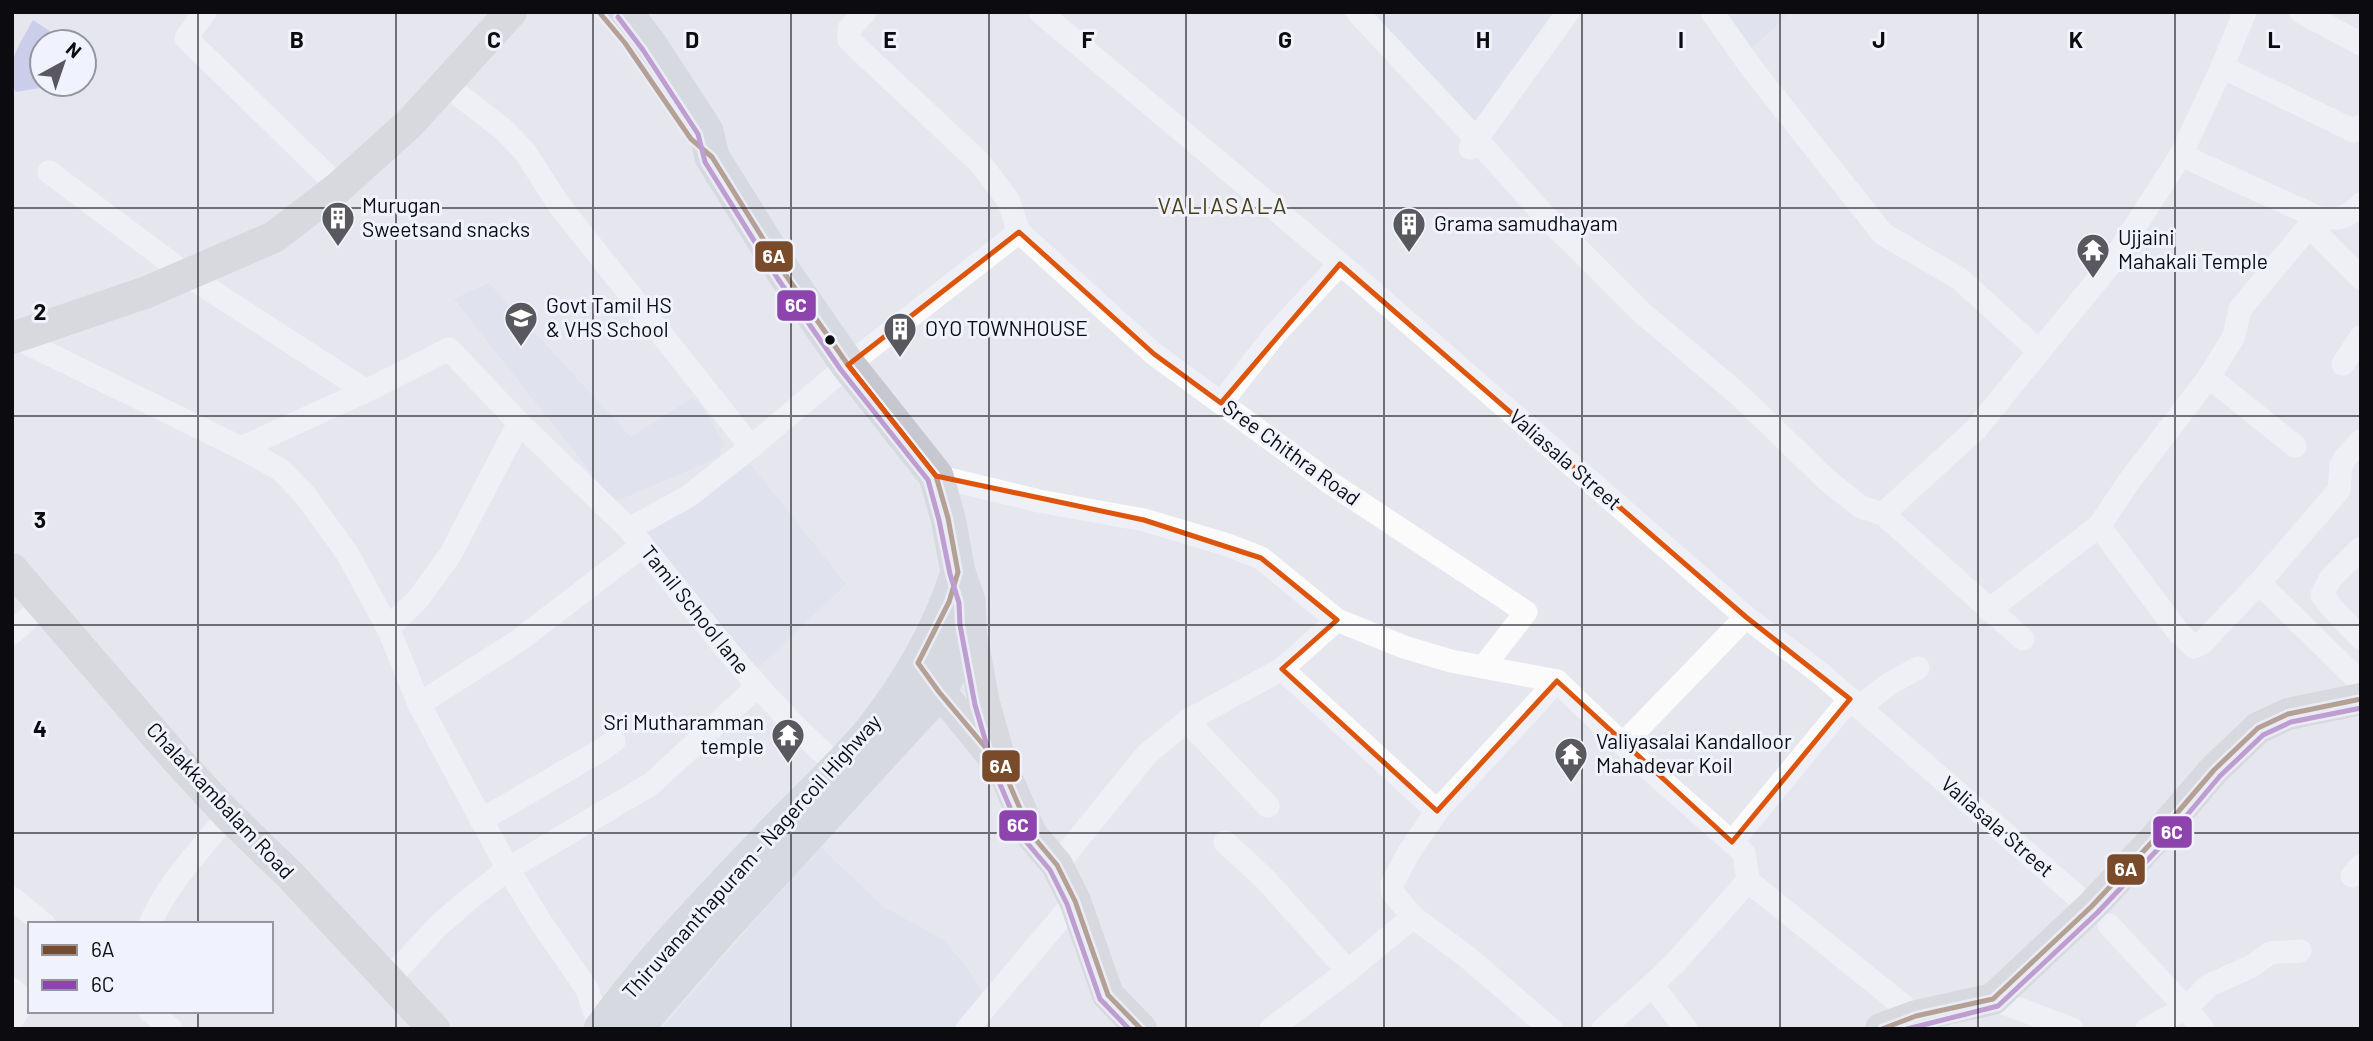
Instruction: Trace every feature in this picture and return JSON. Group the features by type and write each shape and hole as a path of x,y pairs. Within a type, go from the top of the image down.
{"main road":[{"path":"599,12 625,43 691,139 712,157"},
{"name":"Thiruvananthapuram - Nagercoil Highway","path":"625,12 706,131 712,157 785,274 848,365 936,476 948,518 958,572 968,601 969,623 939,692 728,922 635,1029"},
{"path":"637,12 650,45"},
{"name":"Thiruvananthapuram - Nagercoil Highway","path":"600,1029 625,996 671,945 871,730 918,663 949,602 958,572"}],"street":[{"path":"205,12 186,38 339,187"},
{"path":"13,337 147,292 274,237 339,187 410,123 511,12"},
{"name":"Sree Chithra Road","path":"865,12 849,29 849,40 981,164 1009,200 1019,232 1154,354 1329,482 1526,612 1484,666"},
{"name":"Valiasala Street","path":"1040,12 1340,264 1746,617 1820,673 2098,915 2186,1007 2203,1029"},
{"path":"1357,12 1474,144 1641,312 1738,394 1828,481 1861,507 1883,514 2023,639"},
{"path":"1474,144 1567,12"},
{"path":"1712,12 1753,70 1883,234 1960,279 2039,351"},
{"path":"2301,12 2361,44"},
{"path":"1883,514 1976,429 2112,262 2181,155 2222,67 2238,15"},
{"path":"2222,67 2354,131 2361,127"},
{"path":"446,85 504,130 524,152 559,205 751,447"},
{"path":"2181,155 2313,222 2361,278"},
{"path":"49,172 187,275 366,391"},
{"path":"1989,610 2099,526 2130,480 2209,377 2234,336 2240,309 2313,222 2344,218 2361,204"},
{"path":"848,365 1019,232"},
{"path":"1221,403 1275,334 1340,264"},
{"path":"13,337 241,448 281,470 305,495 347,553 388,628 419,704 481,820 540,921 587,989 600,1029"},
{"path":"2343,364 2361,337"},
{"path":"241,448 366,391 449,349 519,423 636,538 518,640 419,704"},
{"name":"Tamil School lane","path":"838,766 801,734 758,686 636,538 751,447 848,365"},
{"path":"2209,377 2295,446"},
{"path":"388,628 418,599 450,555 519,423"},
{"path":"2099,526 2163,613 2194,647 2202,644 2213,633 2339,490 2341,466 2361,440"},
{"path":"936,476 1039,501 1144,520 1228,545 1261,558 1337,620 1404,647 1451,661 1557,681 1744,853 1748,881 1916,1016"},
{"path":"2360,549 2330,579 2322,595 2361,638"},
{"name":"Chalakkambalam Road","path":"12,569 178,761 228,815 291,876 434,1029"},
{"path":"2259,583 2361,683"},
{"path":"12,633 44,604"},
{"path":"1623,744 1746,617"},
{"path":"1056,865 1147,754 1187,721 1282,669 1337,620"},
{"path":"969,623 984,703 1002,767 1031,834 1056,865 1075,901 1108,995 1141,1029"},
{"path":"918,663 1002,767"},
{"path":"1732,842 1854,703 1918,668"},
{"path":"1282,669 1437,811"},
{"path":"1551,1029 1466,956 1413,917 1393,893 1392,884 1409,852 1437,811 1557,681"},
{"path":"388,980 439,925 508,869 651,784 758,686"},
{"path":"1881,1029 1916,1016 1993,999 2098,915 2153,841 2187,801 2214,770 2258,728 2288,714 2361,699"},
{"path":"1187,721 1268,806"},
{"path":"481,820 614,741"},
{"path":"151,922 158,905 170,888 228,815"},
{"path":"1225,842 1264,878 1348,971"},
{"path":"1603,1029 1675,963 1748,881"},
{"path":"12,898 42,922"},
{"path":"967,1029 1075,901"},
{"path":"1271,1029 1348,971 1413,917"},
{"path":"2147,1029 2186,1007 2208,986 2252,966 2270,953 2300,951"},
{"path":"1652,985 1686,1029"},
{"path":"12,989 22,998 23,1003 12,1020"},
{"path":"1993,999 2072,1029"},
{"path":"152,1013 171,1029"}],"highlighted area":[{"path":"1019,232 1154,354 1221,403 1340,264 1746,617 1850,699 1732,842 1557,681 1437,811 1282,669 1337,620 1261,558 1144,520 936,476 848,365"}],"shaded area":[{"path":"1352,12 1560,12 1468,130"},
{"path":"1723,12 1791,12 1749,51"},
{"name":"Govt Tamil HS & VHS School","path":"489,283 631,437 692,398 702,407 724,442 718,458 614,502 454,299"},
{"path":"744,456 846,584 757,669 640,527"},
{"path":"820,846 882,906 944,940 971,973 984,996 955,1029 665,1029 664,1026"}],"water":[{"path":"33,20 45,28 29,28"},
{"path":"28,29 28,90 16,92 11,74 19,46"}],"transit line":[{"name":"6A","path":"599,12 625,43 691,139 712,157 785,274 848,365 936,476 948,518 958,572 949,602 918,663 1002,767 1031,834 1057,865 1075,901 1108,995 1141,1029"},
{"name":"6C","path":"618,17 698,134 705,162 778,279 841,370 928,480 959,603 960,625 975,705 994,770 1023,838 1050,870 1067,904 1100,999 1129,1029"},
{"name":"6A","path":"1882,1029 1916,1016 1993,999 2091,907 2214,770 2258,728 2288,714 2361,699"},
{"name":"6C","path":"1907,1029 1998,1006 2097,913 2160,847 2220,776 2263,735 2291,722 2361,708"}],"place":[{"name":"Murugan Sweetsand snacks","path":"338,248"},
{"name":"Grama samudhayam","path":"1409,254"},
{"name":"Ujjaini Mahakali Temple","path":"2093,280"},
{"name":"Govt Tamil HS & VHS School","path":"521,348"},
{"name":"OYO TOWNHOUSE","path":"900,359"},
{"name":"Sri Mutharamman temple","path":"788,765"},
{"name":"Valiyasalai Kandalloor Mahadevar Koil","path":"1571,784"}],"district":[{"name":"VALIASALA","path":"1223,206"}]}
